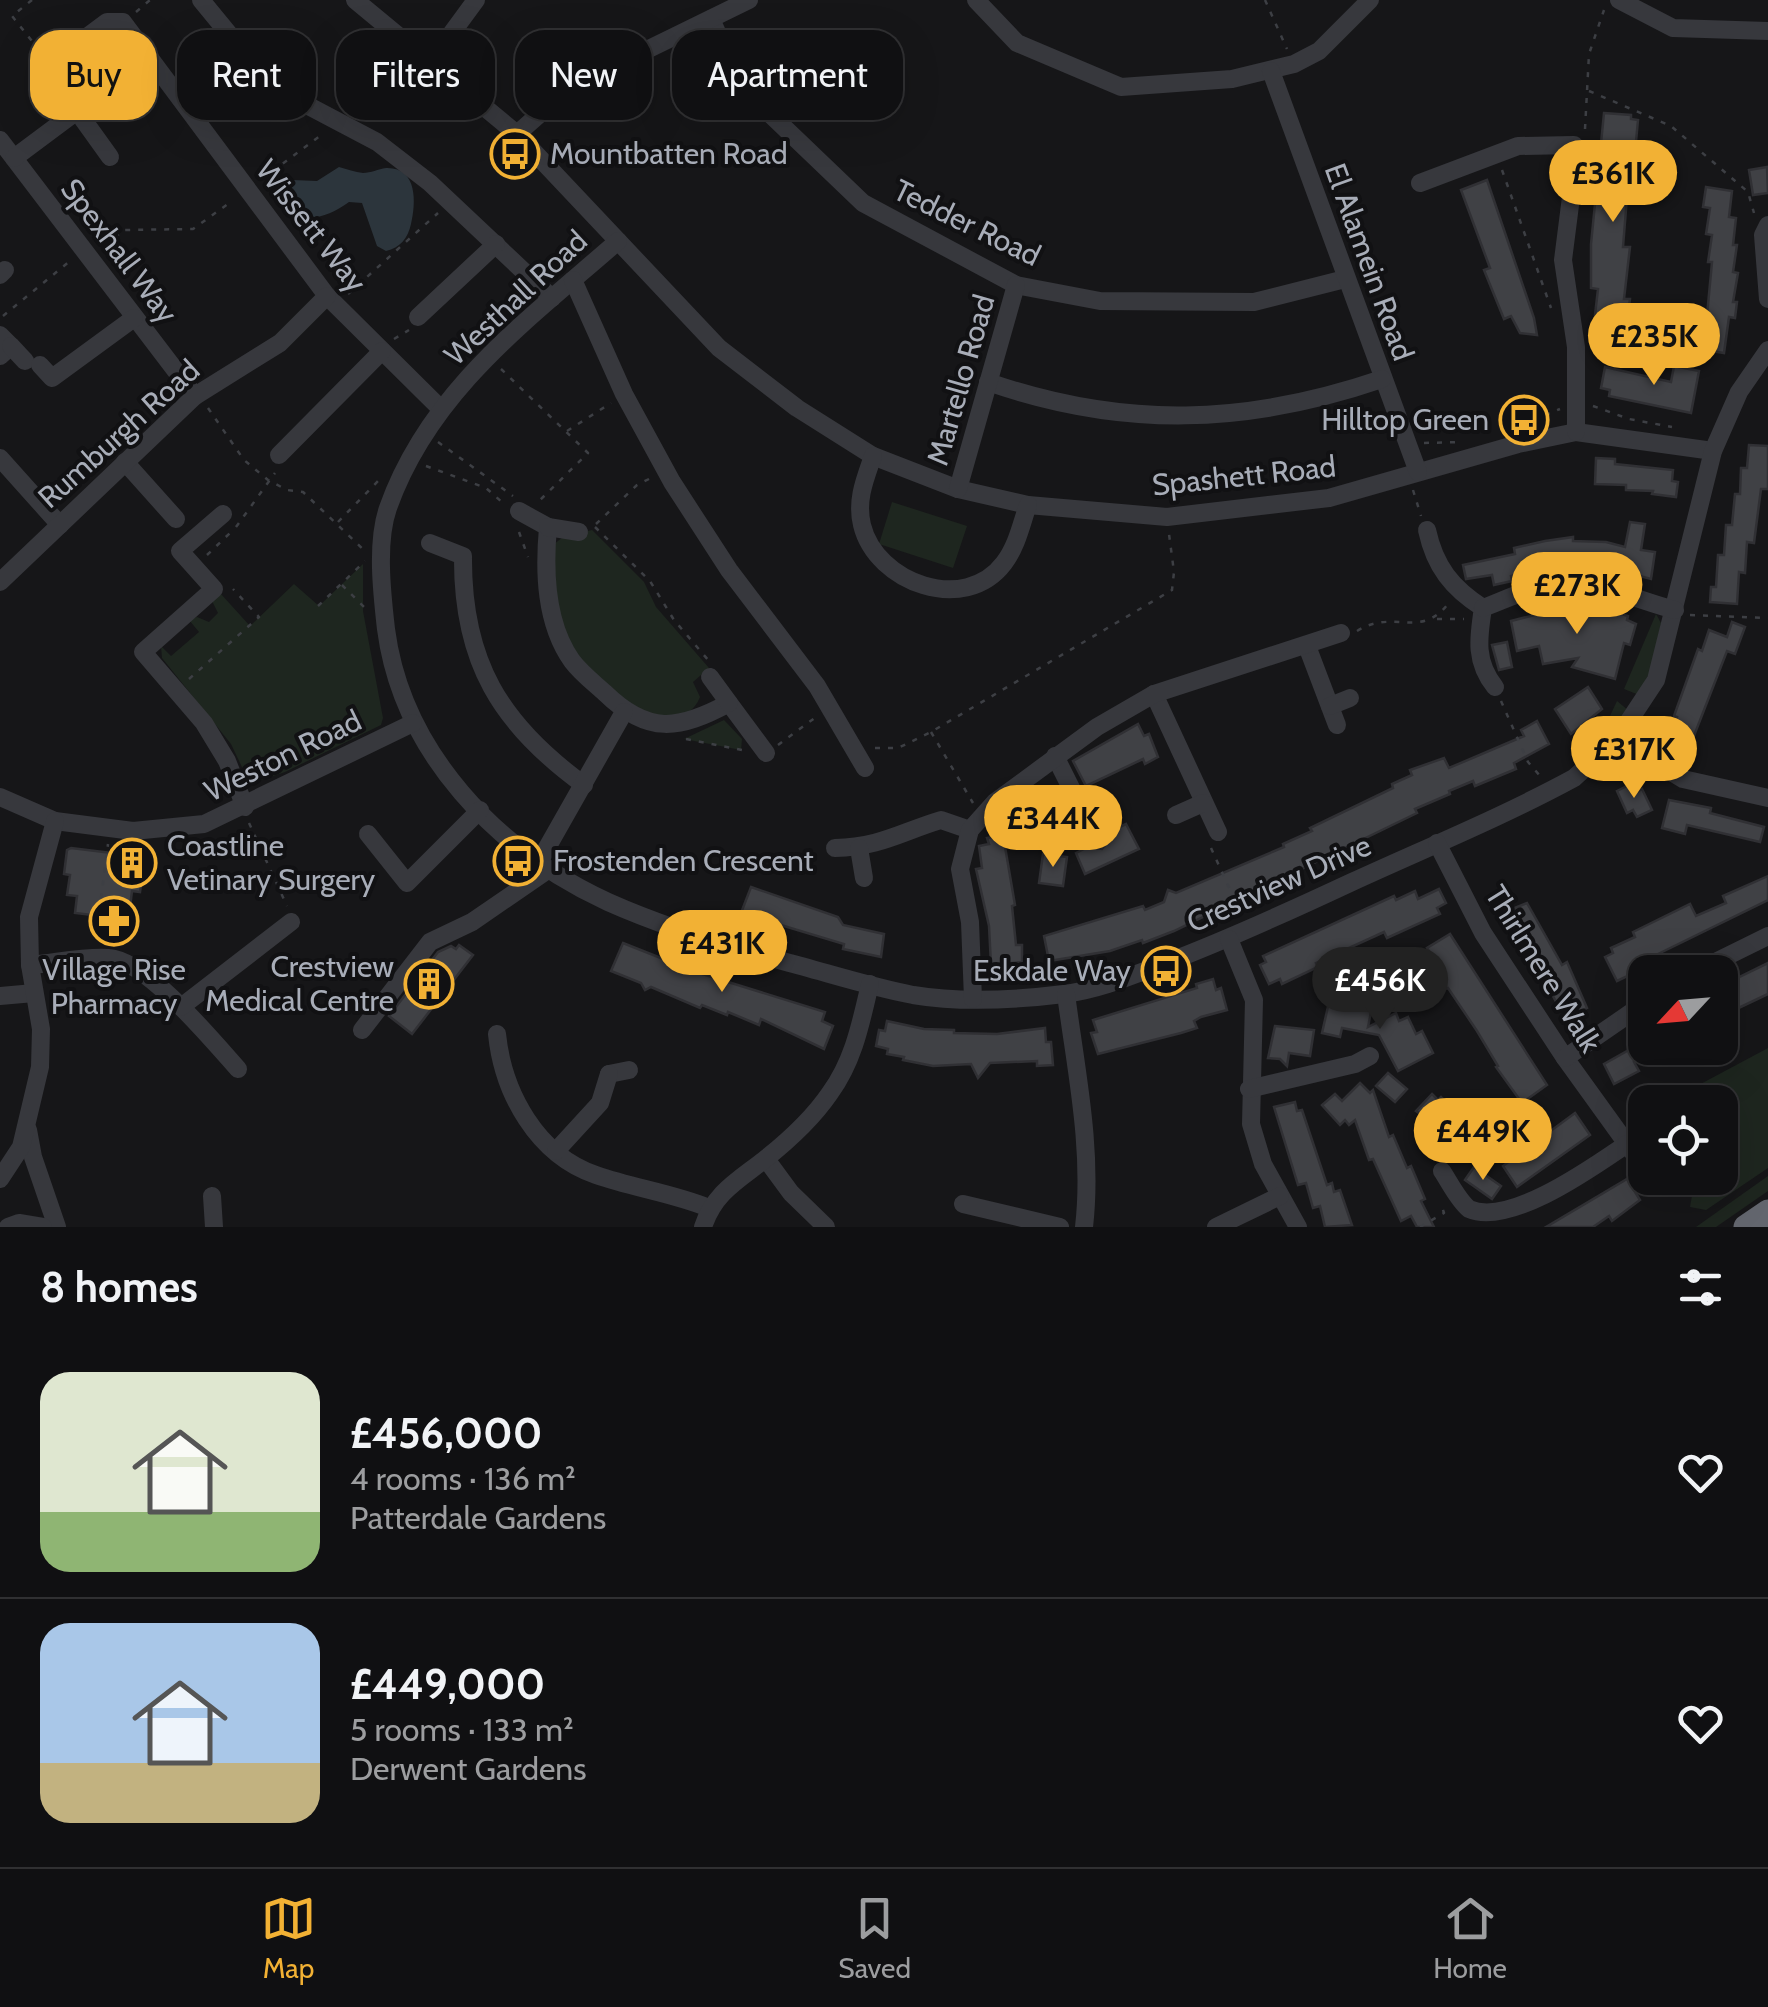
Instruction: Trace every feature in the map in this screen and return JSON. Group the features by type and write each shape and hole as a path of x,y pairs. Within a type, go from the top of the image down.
{"highway":[{"path":"1746,1227 1768,1212"}],"street":[{"path":"201,0 261,73 284,93 376,142 445,207 496,244 552,298"},
{"name":"Spashett Road","path":"355,0 390,30"},
{"path":"454,30 476,0"},
{"path":"517,134 569,88 749,0"},
{"path":"976,0 1018,43 1121,87 1232,79 1294,64 1319,51 1370,0"},
{"path":"1619,0 1673,28 1768,31"},
{"name":"Tedder Road","path":"710,19 731,64 768,112 863,203 1016,285 1100,301 1254,302 1345,279"},
{"name":"Wissett Way","path":"96,30 107,22 123,22 129,30"},
{"name":"Wissett Way","path":"157,68 331,300 441,410"},
{"name":"El Alamein Road","path":"1271,71 1413,473"},
{"name":"Spashett Road","path":"495,116 517,134 719,348 797,408 873,456 958,489 1028,505 1167,517 1329,498 1518,444 1576,432 1713,450"},
{"path":"5,149 61,120"},
{"path":"83,120 110,157"},
{"path":"1420,183 1518,146 1574,145 1576,158 1563,260 1576,347 1576,432"},
{"name":"Spexhall Way","path":"5,149 196,395"},
{"path":"1768,225 1764,235 1768,300"},
{"name":"Westhall Road","path":"544,865 513,843 450,781 412,723 391,666 380,585 386,513 410,458 441,410 483,358 618,241"},
{"path":"421,306 496,244"},
{"path":"573,280 624,394 665,470 730,570 818,686 860,760"},
{"name":"Martello Road","path":"958,489 1016,285"},
{"name":"Rumburgh Road","path":"0,582 196,395 280,343 331,300"},
{"path":"4,346 45,374 134,318"},
{"name":"Crestview Drive","path":"544,865 608,902 717,942 914,995 973,999 1066,994 1116,982 1229,940 1574,778 1617,739 1656,680 1682,612 1713,450 1738,392 1768,350"},
{"path":"279,455 382,351"},
{"path":"988,382 1077,407 1176,417 1289,407 1382,379"},
{"path":"873,456 860,497 862,524 878,556 906,581 939,588 974,584 1002,566 1016,542 1028,505"},
{"path":"0,458 60,525"},
{"path":"125,462 176,518"},
{"path":"520,507 548,527 580,532"},
{"path":"223,514 180,551 220,585 143,652 212,736 245,806"},
{"path":"548,527 544,565 558,638 573,662 624,712 659,725 674,725 698,720 729,703"},
{"path":"1427,530 1445,558 1458,592 1482,613"},
{"path":"430,543 463,556 469,631 502,707 544,756 584,785"},
{"path":"1482,613 1528,591 1560,583 1597,588 1682,612"},
{"path":"1482,613 1472,674 1495,688"},
{"path":"973,999 970,922 960,870 975,824 995,802 1055,756 1154,694 1341,632"},
{"path":"1307,646 1337,725"},
{"path":"710,677 761,746"},
{"path":"1154,694 1218,832"},
{"path":"1330,706 1350,698"},
{"path":"362,1030 430,942 472,922 544,865 624,712"},
{"name":"Weston Road","path":"0,796 56,821 133,831 204,824 412,723"},
{"path":"1617,739 1683,779 1768,798"},
{"path":"1055,756 1096,838"},
{"path":"1176,816 1204,803"},
{"path":"368,834 407,882 480,810"},
{"path":"835,848 860,848 897,839 941,820 975,824"},
{"path":"0,1179 21,1147 40,1068 41,1030 30,966 29,917 56,821"},
{"name":"Thirlmere Walk","path":"1436,843 1483,933 1627,1144"},
{"path":"860,848 864,878"},
{"path":"181,1007 291,922"},
{"path":"1729,955 1768,936"},
{"path":"1229,940 1254,1000 1250,1124 1264,1164 1298,1227"},
{"path":"30,966 112,958 135,966 181,1007 238,1069"},
{"path":"703,1227 709,1208 724,1188 766,1159 806,1122 842,1074 856,1045 870,984"},
{"path":"0,996 34,993"},
{"path":"1066,994 1084,1131 1088,1190 1084,1227"},
{"path":"1565,1058 1628,1015"},
{"path":"497,1034 502,1066 515,1100 556,1151 591,1174 709,1208"},
{"path":"1250,1088 1341,1059 1370,1056"},
{"path":"556,1151 600,1103 603,1068 629,1070"},
{"path":"26,1125 58,1227"},
{"path":"1442,1171 1449,1198 1494,1218 1525,1211 1627,1144"},
{"path":"766,1159 791,1194 826,1227"},
{"path":"212,1196 214,1227"},
{"path":"1216,1227 1280,1196"},
{"path":"963,1204 1060,1227"},
{"path":"8,1227 19,1223 43,1227"}],"path":[{"path":"30,39 12,16 32,0"},
{"path":"1265,0 1294,64"},
{"path":"1586,128 1588,54 1608,0"},
{"path":"1589,91 1670,126 1748,192 1753,212 1768,225"},
{"path":"0,319 65,263 87,257 125,230 194,229 338,123"},
{"path":"1496,154 1554,316"},
{"path":"331,300 445,207"},
{"path":"382,351 420,320 421,306"},
{"path":"496,365 588,452 520,507"},
{"path":"565,432 624,394"},
{"path":"196,395 244,460 268,480 303,492 366,552"},
{"path":"437,441 520,507"},
{"path":"203,558 238,525 282,466 279,455"},
{"path":"424,466 486,488 520,507"},
{"path":"665,470 637,485 594,526 650,581 674,620 716,669 710,677"},
{"path":"337,523 388,471"},
{"path":"1413,473 1427,530"},
{"path":"486,488 490,482"},
{"path":"860,760 867,748 898,748 931,732 1172,590 1174,572 1167,517"},
{"path":"519,533 532,567"},
{"path":"318,606 366,560"},
{"path":"341,584 365,608"},
{"path":"177,691 259,617 220,585"},
{"path":"1436,619 1458,592"},
{"path":"1682,612 1768,618"},
{"path":"1341,632 1345,638 1374,620 1424,623 1482,613"},
{"path":"1495,688 1528,762 1542,778"},
{"path":"674,725 677,737 741,750 761,746 830,707"},
{"path":"931,732 975,824"},
{"path":"245,806 259,849 284,895 291,922"},
{"path":"96,936 110,828"},
{"path":"1218,832 1208,840 1242,915"},
{"path":"1420,1227 1444,1213 1449,1198"}],"shaded area":[{"path":"339,167 363,173 386,168 404,173 414,197 413,216 408,234 399,245 386,251 377,246 362,203 349,202 315,217 297,216 281,205 281,193 292,180 317,181"},
{"path":"892,502 967,526 953,568 879,544"},
{"path":"592,530 644,582 656,607 709,668 693,682 700,697 690,711 676,716 659,715 622,700 591,677 571,648 555,608 553,545 563,537"},
{"path":"363,564 363,611 383,718 381,725 285,772 250,784 231,744 162,658 161,646 171,656 199,632 189,620 197,617 209,622 218,613 212,601 221,594 250,626 294,584 319,606"},
{"path":"1656,614 1661,623 1651,669 1639,695 1624,689"},
{"path":"1617,701 1629,711 1616,730 1581,761 1579,758 1601,735"},
{"path":"724,720 742,739 741,750 684,739"},
{"path":"1768,1048 1768,1168 1738,1188 1738,1085 1699,1085"},
{"path":"1768,1176 1768,1191 1716,1227 1696,1227"},
{"path":"1692,1195 1728,1195 1706,1210 1690,1207"}],"building":[{"path":"1604,113 1631,115 1631,119 1638,120 1636,142 1646,143 1645,156 1635,155 1635,161 1630,160 1623,247 1630,247 1624,299 1630,299 1624,344 1598,341 1598,289 1591,288 1591,244"},
{"path":"1767,167 1768,193 1753,195 1749,170"},
{"path":"1487,180 1537,335 1520,333 1511,316 1504,319 1484,270 1490,268 1461,190"},
{"path":"1706,187 1732,191 1729,217 1736,218 1733,272 1738,273 1733,302 1737,302 1735,318 1729,317 1724,353 1698,349 1701,325 1706,326 1712,262 1708,262 1712,235 1706,234 1710,208 1703,207"},
{"path":"1674,366 1699,371 1691,413 1609,396 1610,390 1601,388 1605,367 1671,382"},
{"path":"1749,445 1768,446 1768,489 1761,489 1754,543 1747,542 1745,573 1739,572 1737,604 1710,602 1711,587 1716,587 1718,555 1724,555 1726,525 1732,525 1735,494 1740,494 1741,468 1747,468"},
{"path":"1596,458 1615,459 1615,464 1673,470 1672,481 1678,482 1676,497 1626,490 1626,485 1595,484"},
{"path":"1630,522 1645,524 1641,550 1655,552 1651,579 1601,566 1574,566 1574,554 1539,560 1540,566 1528,568 1529,573 1511,576 1512,581 1494,585 1492,575 1466,579 1463,565 1515,554 1514,548 1545,541 1573,537 1573,541 1625,547"},
{"path":"1589,601 1588,609 1628,616 1627,620 1636,624 1630,645 1624,643 1615,679 1572,667 1578,658 1543,664 1539,646 1517,651 1511,621"},
{"path":"1732,622 1745,627 1735,654 1727,651 1683,764 1662,752 1677,717 1674,716 1698,649 1702,651 1709,630 1727,637"},
{"path":"1507,642 1512,667 1499,670 1492,645"},
{"path":"1588,687 1602,709 1571,734 1555,709"},
{"path":"1537,721 1549,744 1514,763 1516,769 1475,786 1473,781 1449,791 1450,794 1415,809 1417,813 1174,931 1110,951 1049,961 1044,936 1164,902 1168,890 1176,893 1284,847 1283,844 1312,831 1310,828 1393,788 1392,784 1412,775 1410,770 1444,758 1449,768 1524,736 1521,730"},
{"path":"1138,724 1144,736 1149,734 1158,757 1145,764 1143,759 1086,786 1073,761"},
{"path":"1631,784 1635,793 1642,789 1652,810 1637,817 1633,810 1627,813 1617,791"},
{"path":"1040,790 1049,812 1031,819 1022,798"},
{"path":"1669,800 1711,808 1710,813 1764,827 1760,842 1687,825 1685,834 1662,828"},
{"path":"1126,824 1139,849 1085,874 1076,853 1088,847 1102,849 1111,837 1109,832"},
{"path":"1003,835 1015,905 1012,906 1016,945 1022,945 1022,962 991,965 989,926 976,869 982,868 979,846 989,844 987,838"},
{"path":"67,850 145,857 140,892 132,891 127,932 100,928 101,916 75,913 77,896 67,895 70,875 64,874"},
{"path":"1043,854 1067,857 1063,886 1039,883"},
{"path":"1768,876 1768,900 1656,955 1628,955 1628,976 1617,981 1605,957 1613,953 1611,948 1635,937 1633,932 1690,904 1696,916 1726,903 1723,896"},
{"path":"751,887 838,917 843,925 884,934 881,957 843,949 844,944 741,913"},
{"path":"1439,889 1446,903 1437,908 1440,914 1387,938 1384,932 1316,963 1318,967 1282,984 1280,979 1269,984 1260,965 1266,962 1263,956 1394,896 1396,900 1415,891 1418,899"},
{"path":"1527,903 1562,965 1567,962 1587,1008 1573,1015 1569,1007 1561,1011 1530,953 1525,955 1511,926 1506,928 1500,914"},
{"path":"1450,934 1547,1085 1522,1103 1427,957 1431,954 1427,948"},
{"path":"623,943 696,972 825,1012 822,1021 833,1026 824,1049 761,1019 759,1025 728,1012 727,1015 702,1005 700,1008 651,987 645,990 641,983 611,971"},
{"name":"Crestview Medical Centre","path":"459,945 473,955 412,1034 389,1016 438,952"},
{"path":"1768,963 1768,994 1738,1008 1738,978"},
{"path":"1213,979 1216,990 1221,988 1227,1010 1194,1021 1197,1028 1098,1054 1091,1033 1097,1032 1093,1020 1197,988 1196,984"},
{"path":"1329,1002 1372,1007 1368,1027 1396,1013 1399,1021 1408,1017 1416,1034 1422,1031 1433,1053 1398,1071 1379,1035 1342,1028 1340,1037 1322,1033"},
{"path":"887,1021 954,1033 997,1034 1045,1028 1053,1065 1037,1066 1037,1061 990,1063 978,1078 971,1064 933,1066 903,1060 904,1057 887,1054 888,1049 876,1046 879,1030 885,1031"},
{"path":"1275,1026 1314,1030 1310,1056 1289,1053 1287,1066 1280,1059 1268,1058"},
{"path":"1628,1051 1628,1065 1636,1065 1639,1071 1614,1084 1604,1064"},
{"path":"1388,1073 1407,1089 1395,1102 1376,1086"},
{"path":"1360,1083 1370,1093 1373,1090 1389,1137 1393,1135 1407,1168 1411,1166 1434,1227 1417,1227 1411,1216 1401,1221 1373,1159 1369,1160 1355,1120 1349,1125 1345,1120 1340,1125 1322,1105 1335,1094 1342,1101"},
{"path":"1432,1094 1453,1109 1458,1105 1480,1135 1456,1155 1434,1127 1430,1131 1419,1120 1423,1116 1416,1111"},
{"path":"1295,1102 1297,1111 1302,1110 1327,1185 1332,1183 1334,1192 1340,1190 1352,1225 1325,1227 1320,1206 1313,1208 1306,1183 1298,1185 1274,1107"},
{"path":"1575,1113 1590,1135 1517,1187 1503,1166"},
{"path":"1474,1167 1501,1186 1492,1199 1465,1180"},
{"path":"1627,1179 1628,1195 1637,1195 1640,1200 1612,1221 1609,1216 1593,1227 1546,1227"}],"place":[{"name":"Mountbatten Road","path":"515,154"},
{"name":"Hilltop Green","path":"1524,420"},
{"name":"Frostenden Crescent","path":"518,861"},
{"name":"Coastline Vetinary Surgery","path":"132,863"},
{"name":"Village Rise Pharmacy","path":"114,921"},
{"name":"Eskdale Way","path":"1166,971"},
{"name":"Crestview Medical Centre","path":"429,984"}]}
